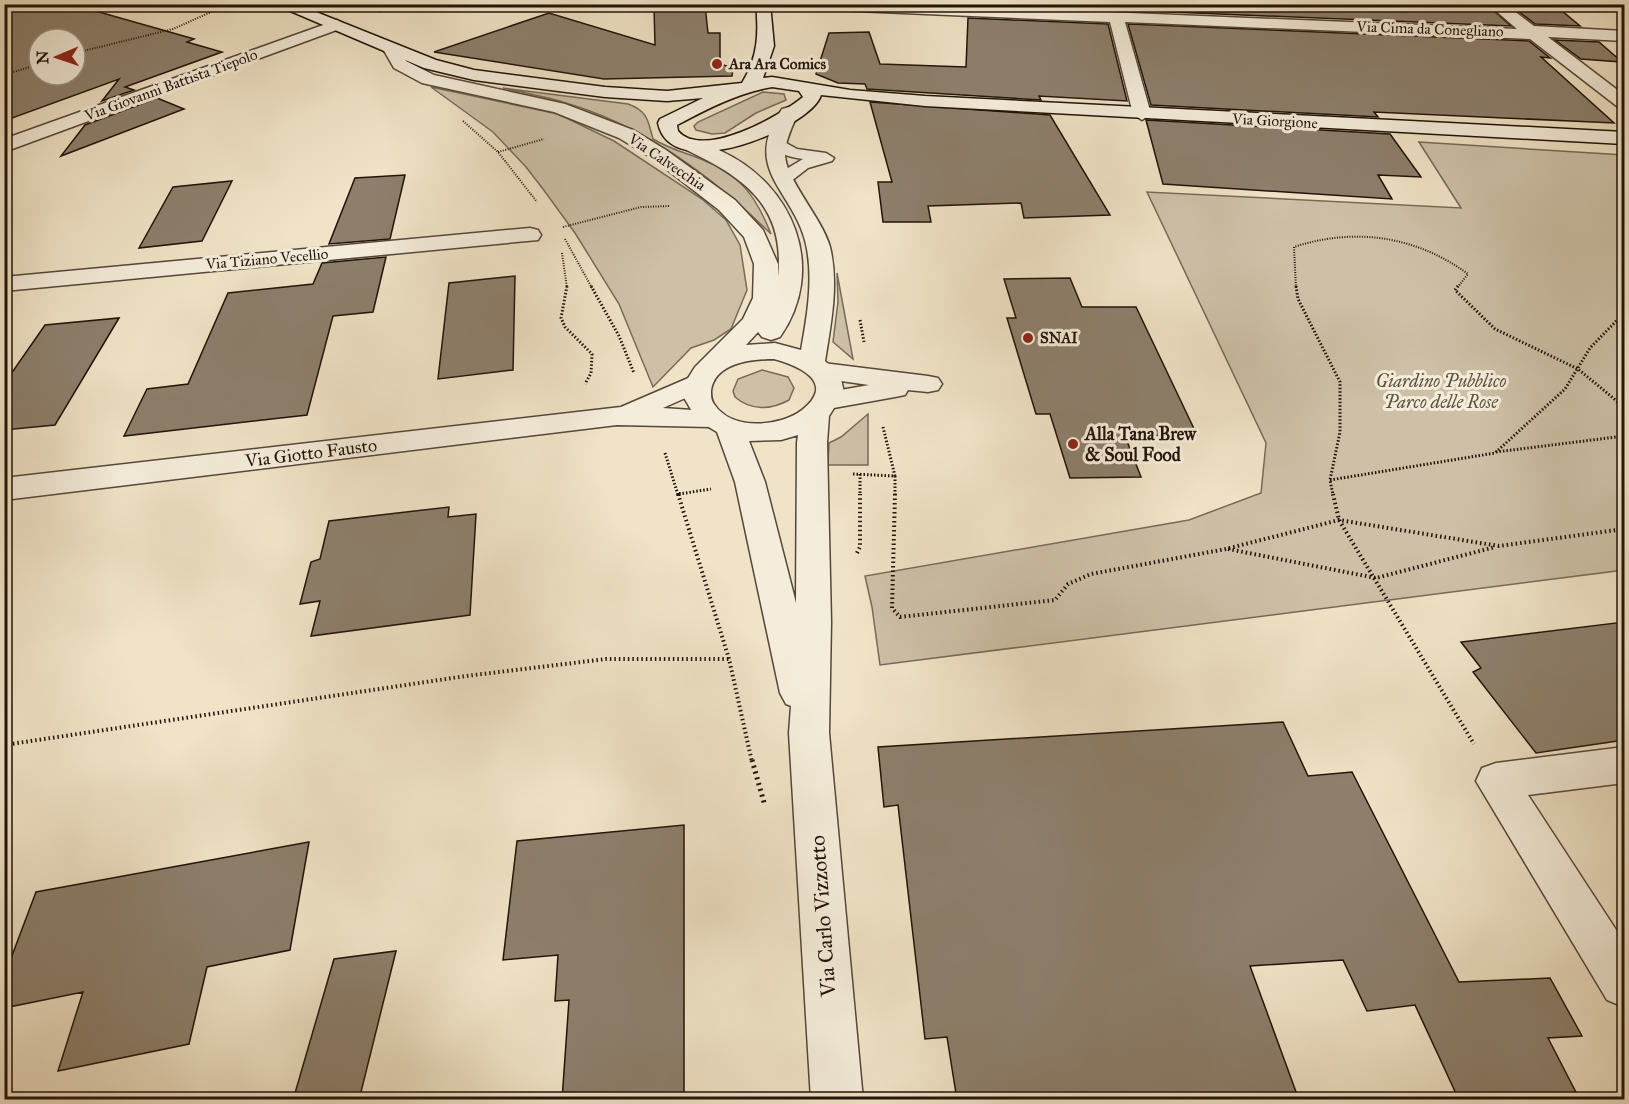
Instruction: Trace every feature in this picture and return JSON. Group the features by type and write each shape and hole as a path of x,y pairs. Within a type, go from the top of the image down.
{"street":[{"name":"Via Calvecchia","path":"281,4 430,64 474,75 605,92 667,96 744,87 800,85"},
{"path":"667,123 744,87 763,64 767,41 763,4"},
{"name":"Via Cima da Conegliano","path":"787,4 1624,36"},
{"path":"1495,4 1624,103"},
{"path":"1116,17 1142,114"},
{"name":"Via Giovanni Battista Tiepolo","path":"4,146 337,25"},
{"path":"689,144 734,142 811,99 812,95 777,63 767,41"},
{"name":"Via Calvecchia","path":"391,49 400,64 428,79 559,108 626,134 659,154 727,205 755,235 766,264 765,298 754,322 706,374"},
{"name":"Via Giorgione","path":"800,85 850,95 925,101 1624,138"},
{"name":"Via Calvecchia","path":"605,92 650,105 667,123 667,131 673,140 689,144"},
{"name":"Via Giorgione","path":"793,111 851,102 925,101"},
{"path":"793,111 777,143 774,158 804,208 816,235 821,303 818,367 830,385 822,408"},
{"path":"689,144 742,170 756,182 768,196 785,232 791,271 787,302 769,336 747,352"},
{"name":"Via Tiziano Vecellio","path":"4,284 530,235"},
{"path":"651,412 725,359 747,352 782,352 818,367 928,384 822,408 783,430 756,432 721,423 698,400 706,374"},
{"name":"Via Carlo Vizzotto","path":"822,408 812,475 813,622 809,733 837,1100"},
{"name":"Via Giotto Fausto","path":"4,489 651,412 721,423"},
{"name":"Via Carlo Vizzotto","path":"721,423 750,482 809,733"},
{"path":"1624,765 1496,781 1624,983"}],"lane":[{"path":"777,143 792,153 826,158 802,165 784,178"}],"path":[{"path":"87,50 173,29 229,4"},
{"path":"4,75 27,68"},
{"path":"462,120 498,153 544,211"},
{"path":"1496,781 1376,578 1339,520 1330,480 1340,432 1340,382 1298,299 1294,273 1294,247 1324,237 1356,236 1402,243 1452,261 1468,274 1455,290 1495,329 1578,369 1624,407"},
{"path":"564,238 619,336 651,412 679,494 729,659 742,731 767,814"},
{"path":"561,248 567,287 561,318 565,327 592,354 593,362 590,379 569,400 563,422"},
{"path":"1495,453 1564,388 1590,348 1624,313"},
{"path":"1330,480 1495,453 1624,436"},
{"path":"812,475 895,476 892,608 900,617 1055,600 1068,584 1091,574 1226,549 1339,520 1499,546"},
{"path":"679,494 750,482"},
{"path":"1226,549 1376,578 1499,546 1624,529"},
{"path":"4,745 466,676 606,659 729,659"}],"green space":[{"path":"431,87 558,114 614,141 702,199 726,220 740,245 747,290 731,329 714,340 691,348 653,387 619,304 575,233 543,189 493,132"},
{"path":"503,88 628,104 635,107 646,117 653,139 715,165 736,179 753,198 771,234 703,175 678,157 625,126 553,99"},
{"path":"763,92 784,94 786,100 756,113 725,133 712,134 696,130 694,126 698,122"},
{"name":"Giardino Pubblico Parco delle Rose","path":"1419,142 1624,155 1624,570 880,665 865,576 1189,520 1261,493 1266,443 1147,192 1461,208"},
{"path":"837,273 853,359 833,342 838,302"},
{"path":"762,370 788,377 794,388 789,400 775,406 761,408 748,405 735,397 733,391 738,379"},
{"path":"868,414 868,465 828,465 829,443 841,437"}],"building":[{"path":"4,4 71,4 194,39 187,42 222,52 125,87 134,90 102,101 119,79 4,121"},
{"path":"978,4 1486,4 1511,26"},
{"path":"1509,4 1556,6 1580,26 1535,24"},
{"path":"705,5 708,33 720,33 720,64 733,68 732,76 604,79 434,52 549,13 655,45 654,7"},
{"path":"968,18 1108,24 1127,101 1039,96 1041,100 867,89 865,84 838,83 816,74 829,33 869,32 880,64 966,67"},
{"path":"1128,24 1529,41 1550,58 1541,57 1614,123 1374,112 1378,117 1151,105"},
{"path":"1555,40 1599,42 1622,62 1581,59"},
{"path":"157,98 184,109 61,156 85,125"},
{"path":"870,102 1050,115 1110,215 1024,218 1021,203 928,206 931,222 883,222 878,182 892,182"},
{"path":"1146,120 1390,134 1421,177 1378,175 1392,199 1163,184"},
{"path":"405,175 390,239 329,244 355,178"},
{"path":"232,181 202,241 139,248 173,187"},
{"path":"386,257 373,312 333,316 307,415 124,436 147,389 188,384 228,293 313,284 322,263"},
{"path":"515,276 513,370 438,379 449,283"},
{"path":"1070,278 1082,307 1136,307 1197,435 1125,436 1141,477 1070,478 1050,414 1036,414 1007,318 1016,318 1004,279"},
{"path":"119,318 55,425 4,430 4,384 45,325"},
{"path":"449,507 448,517 476,514 470,615 311,636 320,601 300,604 311,562 320,559 329,521"},
{"path":"1624,622 1624,740 1536,753 1473,672 1481,668 1461,642"},
{"path":"1283,722 1308,776 1352,772 1459,982 1550,978 1582,1036 1548,1038 1580,1100 1459,1100 1415,1005 1367,1011 1343,960 1250,966 1299,1100 957,1100 947,1037 925,1039 898,805 884,807 878,747"},
{"path":"684,825 684,1100 562,1100 569,1000 555,1001 558,955 503,960 517,841"},
{"path":"309,842 290,950 207,967 189,1044 58,1071 83,992 4,1008 4,977 36,892"},
{"path":"396,951 359,1100 293,1100 334,959"}],"place":[{"name":"Ara Ara Comics","path":"717,64"},
{"name":"SNAI","path":"1028,338"},
{"name":"Alla Tana Brew & Soul Food","path":"1073,444"}]}
